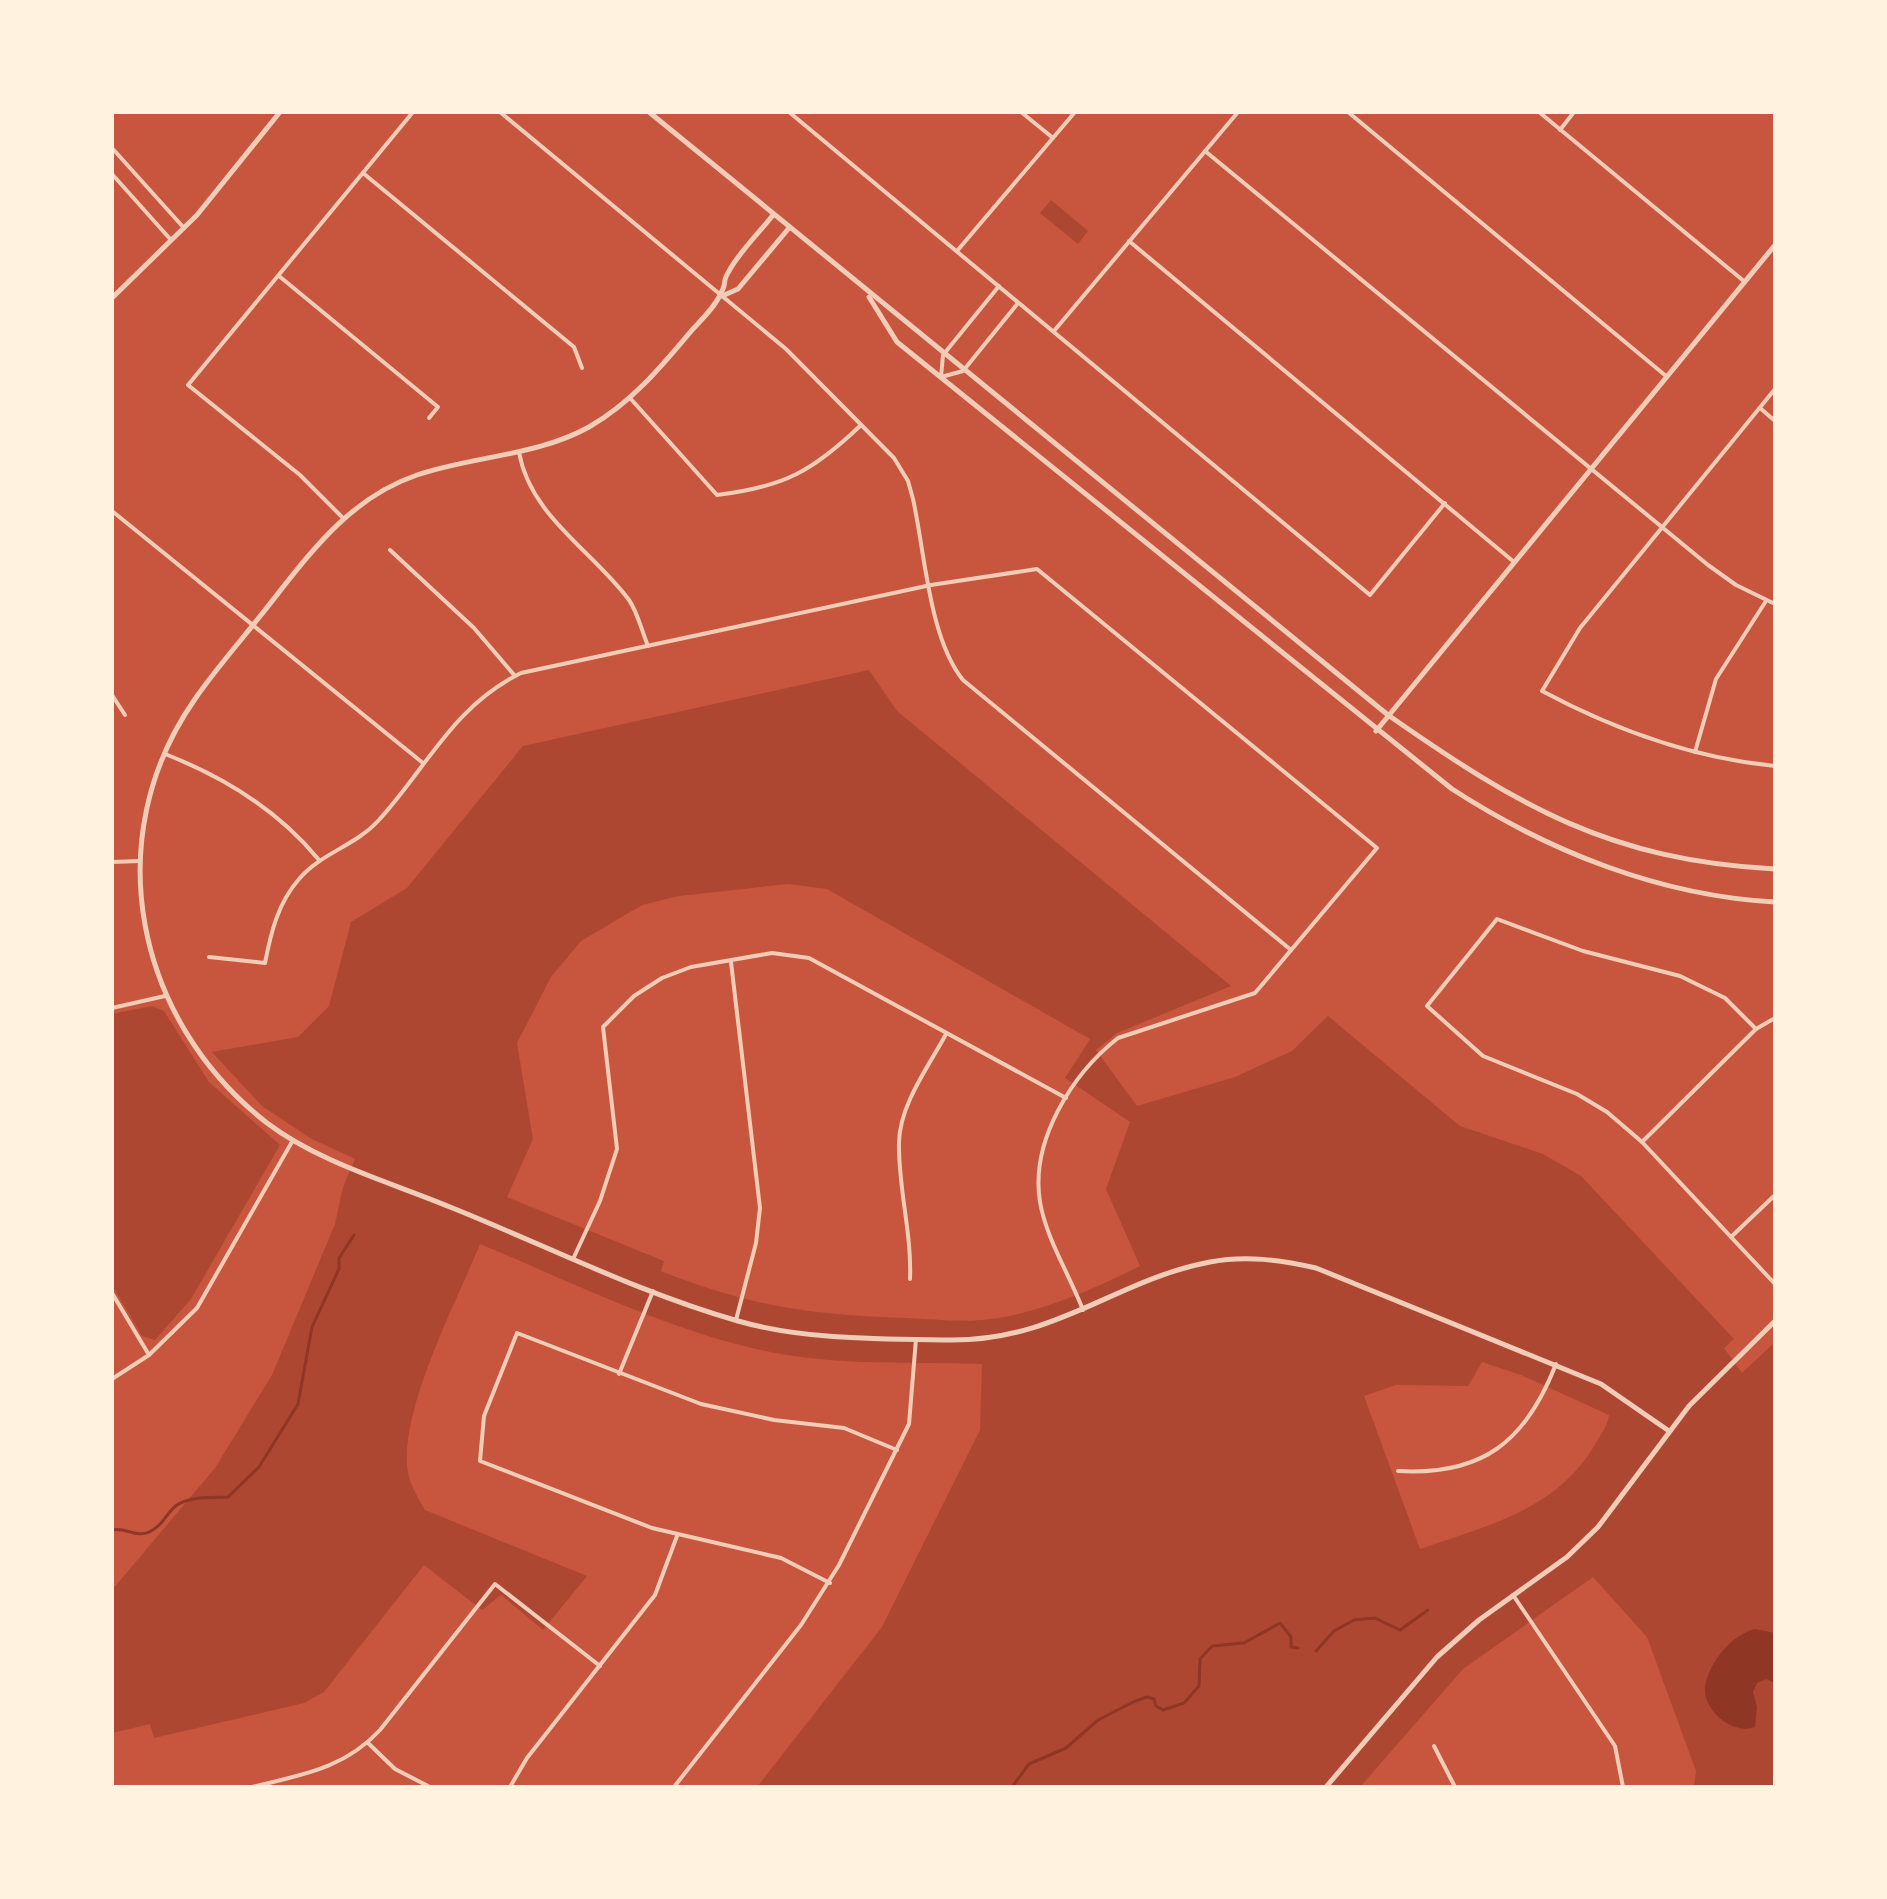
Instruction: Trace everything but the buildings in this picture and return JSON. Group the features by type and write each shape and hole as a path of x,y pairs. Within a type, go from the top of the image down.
{"street":[{"path":"112,298 184,228 280,112"},
{"path":"343,518 300,475 188,385 413,112"},
{"path":"500,112 786,349 894,458 908,481 940,639 963,680 1292,951"},
{"path":"649,112 866,293 1388,715 1492,786 1592,834 1679,859 1775,869"},
{"path":"789,112 1370,595 1445,503"},
{"path":"1021,112 1053,138"},
{"path":"957,251 1075,112"},
{"path":"1054,332 1238,112"},
{"path":"1348,112 1667,377"},
{"path":"1539,112 1745,282"},
{"path":"1560,130 1574,112"},
{"path":"112,148 184,228"},
{"path":"1205,151 1722,576 1775,604"},
{"path":"363,173 574,347 582,368"},
{"path":"112,174 171,240"},
{"path":"773,215 727,273 721,296 649,381 630,398 588,428 519,451 408,478 363,501 343,518 193,702 164,754 148,805 140,861 141,907 147,941 165,996 195,1049 247,1106 293,1140 654,1291 736,1320 792,1331 916,1339 983,1339 1017,1334 1084,1311 1169,1273 1208,1262 1243,1258 1283,1260 1316,1268 1556,1364 1601,1384 1669,1431"},
{"path":"721,296 738,289 789,228"},
{"path":"1129,241 1514,562"},
{"path":"1376,731 1775,245"},
{"path":"279,276 438,407 429,418"},
{"path":"941,377 943,355 999,286"},
{"path":"866,293 897,342 1376,731 1452,789 1512,827 1580,857 1669,885 1742,900 1775,902"},
{"path":"941,377 963,371 1019,303"},
{"path":"1775,389 1580,628 1542,691 1606,722 1695,752 1775,766"},
{"path":"630,398 717,495 773,484 812,469 861,425"},
{"path":"1760,408 1775,421"},
{"path":"519,451 529,485 551,515 630,602 648,646"},
{"path":"112,511 423,763"},
{"path":"390,550 474,628 515,676"},
{"path":"209,957 265,963 272,925 299,879 319,860 351,844 377,822 477,699 515,676 931,585 1037,569 1377,848 1255,993 1118,1038 1100,1052 1066,1098 1051,1125 1042,1154 1040,1204 1084,1311"},
{"path":"1695,752 1716,679 1766,601"},
{"path":"112,695 125,715"},
{"path":"164,754 212,775 263,806 297,834 319,860"},
{"path":"112,862 140,861"},
{"path":"1756,1029 1725,998 1680,976 1583,951 1497,919 1427,1006 1483,1056 1577,1094 1607,1112 1642,1142 1775,1284"},
{"path":"574,1257 600,1201 617,1149 603,1027 634,996 662,978 691,967 772,953 809,958 840,971 946,1034 1066,1098"},
{"path":"731,962 760,1208 756,1243 736,1320"},
{"path":"112,1008 165,996"},
{"path":"1642,1142 1756,1029 1775,1018"},
{"path":"910,1279 912,1248 899,1140 909,1102 946,1034"},
{"path":"112,1379 149,1355 197,1308 293,1140"},
{"path":"1731,1237 1775,1195"},
{"path":"619,1374 654,1291"},
{"path":"112,1293 149,1355"},
{"path":"1326,1787 1437,1657 1513,1595 1567,1557 1598,1527 1689,1406 1775,1321"},
{"path":"830,1583 781,1558 677,1536 627,1520 480,1461 484,1416 517,1333 619,1374 725,1411 854,1430 897,1450"},
{"path":"674,1787 801,1625 830,1583 897,1450 911,1414 916,1339"},
{"path":"1398,1471 1434,1473 1498,1450 1531,1417 1556,1364"},
{"path":"510,1787 527,1758 655,1595 677,1536"},
{"path":"252,1787 324,1770 368,1743 495,1584 600,1666"},
{"path":"1513,1595 1615,1746 1623,1787"},
{"path":"368,1743 395,1769 430,1787"},
{"path":"1434,1746 1455,1787"}],"shaded area":[{"path":"1051,200 1088,231 1078,244 1040,213"},
{"path":"869,670 897,711 1231,986 1117,1033 1096,1050 1137,1106 1235,1077 1292,1051 1328,1016 1460,1126 1543,1154 1581,1176 1734,1339 1724,1348 1742,1373 1775,1342 1775,1787 1694,1787 1696,1771 1647,1637 1593,1577 1463,1669 1360,1787 757,1787 882,1627 980,1430 982,1364 841,1361 754,1349 635,1310 480,1244 422,1383 408,1440 409,1477 425,1510 587,1576 543,1630 501,1595 482,1610 424,1565 324,1692 304,1703 154,1738 150,1724 112,1733 112,1590 215,1468 272,1375 335,1224 343,1187 355,1159 310,1138 262,1106 212,1052 298,1037 329,1006 351,922 407,888 523,746","holes":["788,884 827,889 1090,1039 1065,1078 1130,1122 1106,1189 1140,1266 1049,1305 991,1319 970,1321 810,1311 723,1293 661,1271 664,1261 507,1197 533,1139 517,1043 551,977 581,941 642,905 679,896","1482,1362 1521,1375 1609,1415 1607,1422 1580,1466 1541,1500 1496,1523 1420,1549 1364,1396 1396,1385 1468,1386"]},
{"path":"152,1006 164,1011 209,1082 280,1145 191,1299 155,1340 142,1336 112,1285 112,1014"},
{"path":"1755,1629 1775,1633 1775,1683 1766,1679 1757,1683 1753,1692 1757,1707 1755,1727 1738,1728 1722,1720 1710,1707 1705,1691 1706,1681 1721,1652 1737,1637"}],"waterway":[{"path":"112,1530 140,1534 149,1532 182,1502 228,1497 259,1467 298,1404 312,1327 339,1269 339,1258 354,1235"},
{"path":"1316,1651 1334,1631 1354,1620 1375,1618 1400,1630 1428,1610"},
{"path":"1012,1787 1029,1764 1066,1748 1098,1720 1133,1702 1147,1697 1154,1699 1156,1706 1163,1710 1184,1703 1199,1686 1200,1659 1212,1646 1244,1643 1280,1623 1291,1637 1291,1647 1298,1648"}]}
